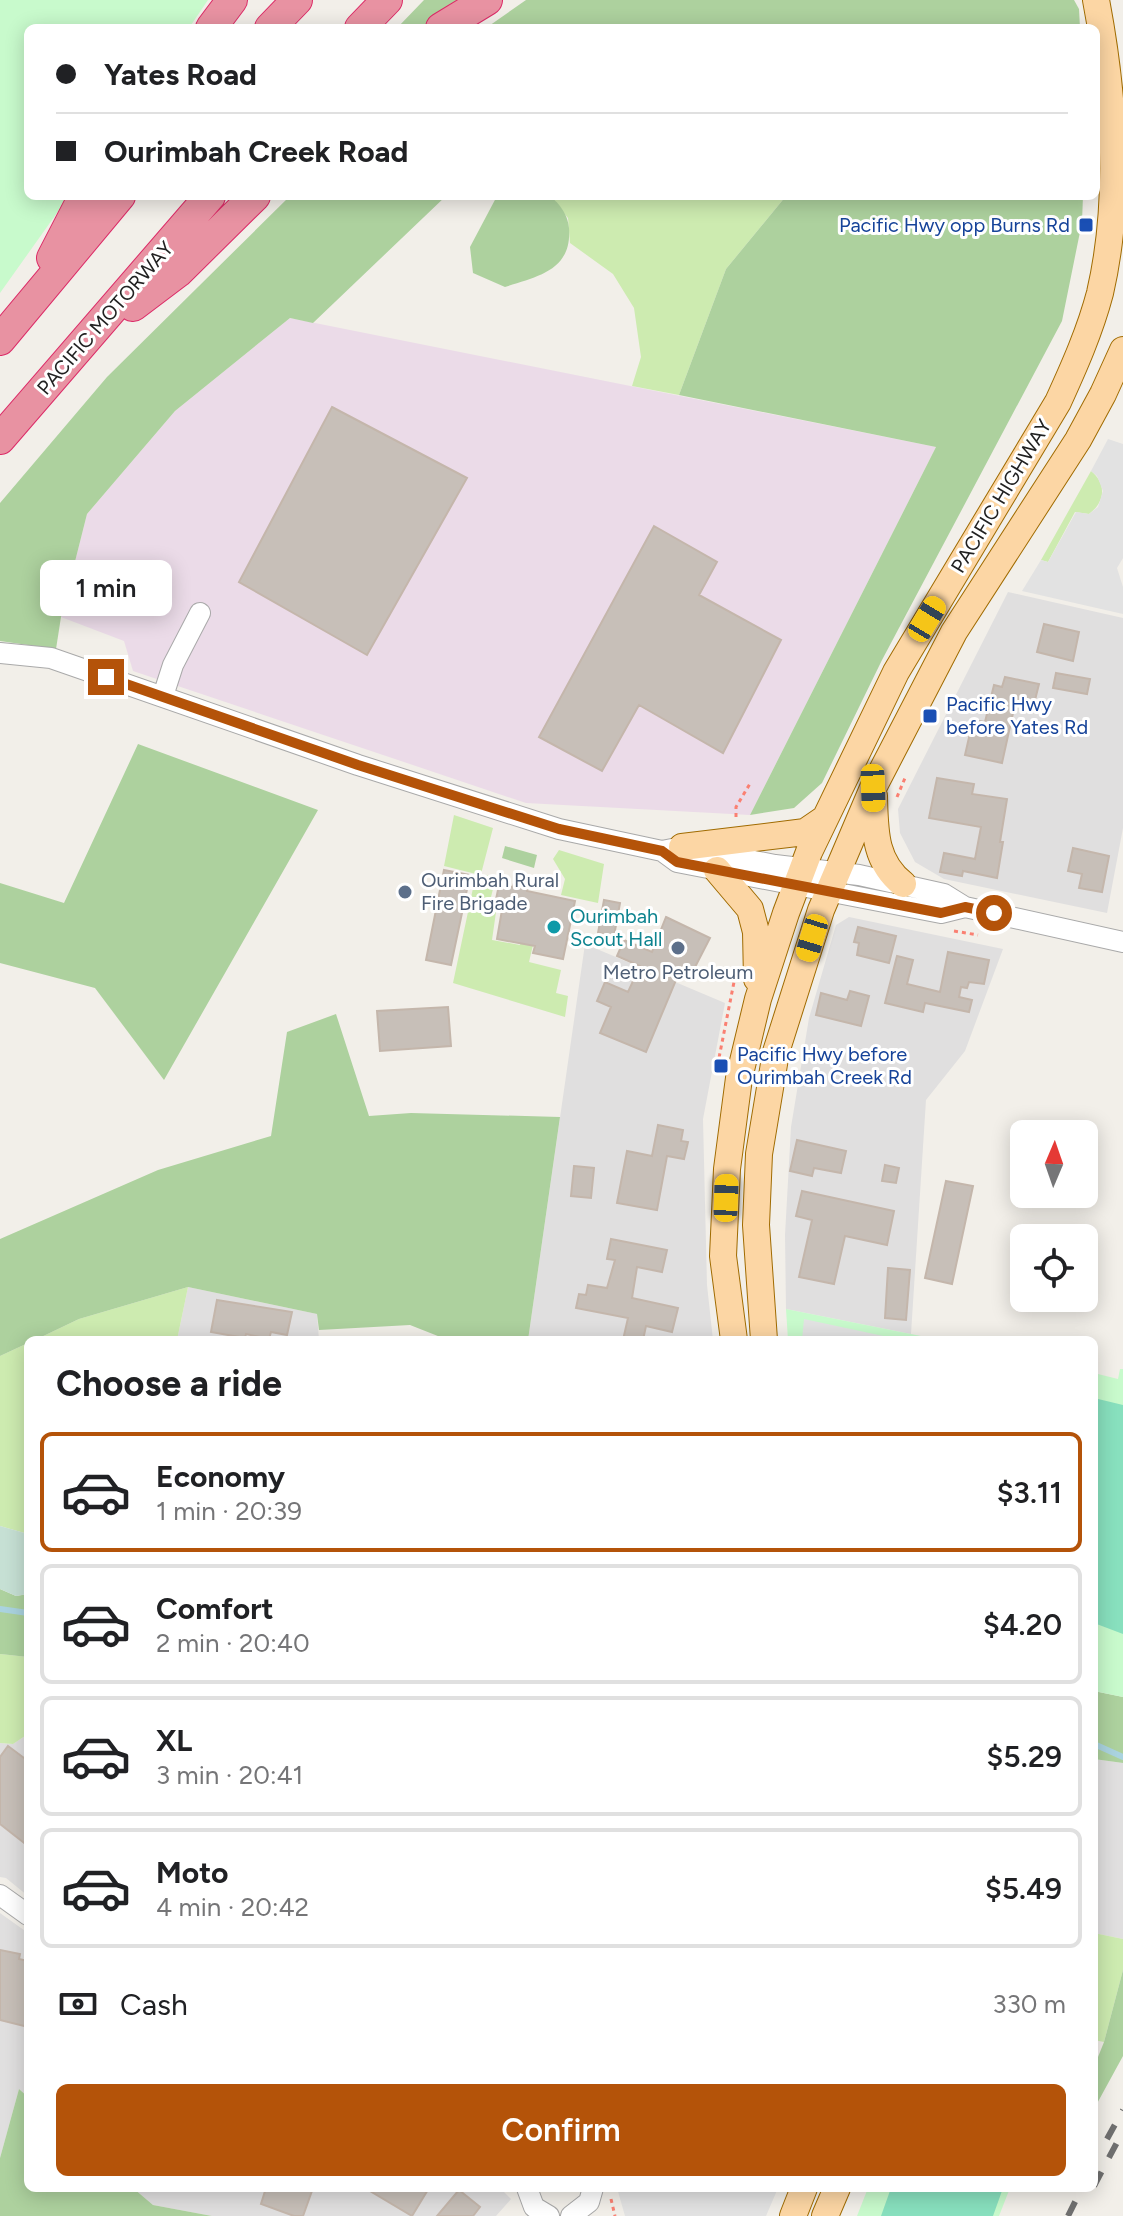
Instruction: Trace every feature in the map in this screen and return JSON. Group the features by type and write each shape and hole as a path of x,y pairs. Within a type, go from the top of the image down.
{"highway":[{"path":"214,24 232,0"},
{"path":"274,24 297,0"},
{"path":"364,24 387,0"},
{"path":"448,24 487,0"},
{"path":"29,303 82,200"},
{"path":"0,340 117,200"},
{"name":"PACIFIC MOTORWAY","path":"3,434 207,200"},
{"path":"84,344 178,272 251,200"}],"main road":[{"name":"PACIFIC HIGHWAY","path":"1096,0 1100,24"},
{"name":"PACIFIC HIGHWAY","path":"733,1336 723,1256 727,1169 739,1078 758,999 799,877 896,672 1042,430 1079,358 1086,337 1106,264 1113,198 1105,59 1100,26"},
{"name":"PACIFIC HIGHWAY","path":"764,1336 756,1225 759,1154 776,1052 831,882 884,795 954,632 1078,440 1123,350"},
{"path":"884,795 875,834 881,857 891,875 903,884"},
{"path":"672,849 805,832 824,819"},
{"path":"717,870 750,909 756,932 758,999"},
{"path":"793,2216 802,2192"},
{"path":"825,2216 835,2192"}],"street":[{"path":"163,696 173,665 200,613"},
{"path":"0,653 51,658 474,793 559,829 831,882 941,913 965,907"},
{"path":"672,849 677,862 717,870 799,877"},
{"path":"831,882 859,875 903,884 944,894 965,907 1123,942"},
{"path":"0,1895 24,1912"},
{"path":"526,2192 534,2207 549,2216"},
{"path":"571,2216 589,2202 596,2192"},
{"path":"598,2192 602,2216"}],"path":[{"path":"884,795 905,778"},
{"path":"736,825 736,807 751,782"},
{"path":"949,930 978,935"},
{"path":"715,1080 735,979"},
{"path":"600,2192 615,2216"}],"shaded area":[{"path":"290,318 936,447 750,815 526,803 133,671 124,641 61,617 87,514 175,411"},
{"path":"1108,439 1123,444 1123,558 1117,568 1123,587 1123,614 1022,591 1041,560 1048,562 1076,512 1089,514 1098,507 1103,491 1097,476 1091,471"},
{"path":"1008,592 1123,618 1123,828 1107,913 944,879 915,862 900,833 898,809"},
{"path":"849,917 1003,949 965,1051 926,1100 911,1334 786,1309 785,1235 791,1127 809,1018 836,925"},
{"path":"585,944 725,1003 703,1119 707,1285 713,1336 529,1336"},
{"path":"188,1287 317,1314 319,1336 178,1336"},
{"path":"804,1319 883,1336 802,1336"},
{"path":"24,1737 24,1893 6,1878 0,1877 0,1743 13,1744"},
{"path":"1098,1760 1123,1763 1123,1939 1098,1934"},
{"path":"0,1913 24,1930 24,2093 19,2089 0,2158"},
{"path":"138,2192 504,2192 511,2199 496,2216 212,2216 153,2205"},
{"path":"618,2192 776,2192 766,2216 625,2216"}],"green space":[{"path":"0,0 208,0 192,24 24,24 24,200 66,200 0,293"},
{"path":"424,0 461,0 428,24 401,24"},
{"path":"526,0 1074,0 1079,9 1080,24 492,24"},
{"path":"286,200 442,200 313,323 290,318 175,411 87,514 56,649 0,641 0,503 107,377"},
{"path":"495,200 554,200 567,219 569,242 559,262 541,275 505,287 473,273 470,247"},
{"path":"553,200 783,200 726,269 679,395 632,386 641,357 634,308 613,274 570,243 568,218"},
{"path":"783,200 1083,200 1082,222 1062,321 882,660 822,783 794,808 750,815 936,447 679,395 726,269"},
{"path":"1091,471 1102,487 1101,499 1089,514 1075,512 1048,562 1041,560"},
{"path":"138,744 318,810 164,1080 95,988 0,963 0,883 64,903"},
{"path":"454,815 493,828 481,874 496,877 488,909 496,912 492,940 520,945 526,907 541,911 529,962 561,970 556,993 568,996 565,1017 453,983 476,874 444,866"},
{"path":"505,846 537,855 534,868 502,858"},
{"path":"559,850 604,864 598,903 561,895 565,879 553,859"},
{"path":"336,1014 369,1116 411,1113 560,1117 529,1336 438,1336 410,1325 319,1330 317,1314 188,1287 79,1319 43,1336 24,1336 24,1345 0,1356 0,1239 158,1170 271,1136 287,1032"},
{"path":"188,1287 178,1336 43,1336 79,1319"},
{"path":"786,1309 921,1336 788,1336"},
{"path":"24,1345 24,1533 0,1526 0,1356"},
{"path":"1120,1369 1123,1369 1123,1697 1098,1692 1098,1374 1118,1379"},
{"path":"1098,1399 1123,1405 1123,1634 1098,1625"},
{"path":"0,1526 24,1533 24,1595 16,1596 0,1589"},
{"path":"0,1589 16,1596 24,1595 24,1657 0,1654"},
{"path":"0,1654 24,1657 24,1737 13,1744 0,1743"},
{"path":"1098,1692 1123,1697 1123,1763 1098,1760"},
{"path":"1098,1934 1123,1939 1123,1970 1104,2042 1098,2041"},
{"path":"1123,1970 1123,2056 1098,2102 1098,2057"},
{"path":"19,2089 24,2093 24,2192 138,2192 153,2205 212,2216 0,2216 0,2158"},
{"path":"866,2192 1008,2192 999,2216 857,2216"},
{"path":"890,2192 1002,2192 993,2216 881,2216"}],"building":[{"path":"332,407 467,478 367,655 239,582"},
{"path":"654,526 717,562 699,595 781,640 723,753 639,705 602,771 539,737"},
{"path":"1044,624 1079,632 1073,661 1037,652"},
{"path":"1056,673 1090,679 1087,694 1053,688"},
{"path":"1005,677 1039,684 1033,708 1015,704 1002,763 965,755 973,720 985,722 994,685 1002,687"},
{"path":"937,778 974,784 972,794 1007,799 997,878 963,871 962,876 940,872 944,853 975,859 981,827 929,818"},
{"path":"1073,848 1109,856 1102,892 1079,888 1082,874 1068,871"},
{"path":"444,870 470,875 451,965 426,960"},
{"path":"514,883 528,886 527,891 575,901 563,959 533,953 535,946 497,939 502,910 494,909 499,885 513,887"},
{"path":"604,900 620,903 614,936 598,933"},
{"path":"666,917 710,938 692,973 681,968 646,1052 600,1033 611,1007 597,1001 605,982 628,992 640,966 617,956 624,940 652,952"},
{"path":"858,927 896,936 889,963 857,955 859,943 854,942"},
{"path":"948,952 989,960 984,984 969,982 967,988 961,987 959,997 972,1000 969,1012 925,1003 923,1012 885,1003 897,956 913,960 907,984 940,992"},
{"path":"850,991 869,996 861,1026 816,1015 821,993 847,1000"},
{"path":"448,1007 451,1046 380,1051 377,1011"},
{"path":"658,1125 683,1130 681,1141 688,1142 684,1159 667,1156 657,1210 617,1203 627,1151 652,1156"},
{"path":"797,1140 846,1151 841,1173 814,1168 812,1176 790,1171"},
{"path":"885,1165 899,1168 896,1183 882,1181"},
{"path":"574,1166 594,1168 591,1198 571,1196"},
{"path":"946,1181 973,1186 952,1284 925,1278"},
{"path":"802,1191 894,1211 887,1245 845,1236 834,1284 799,1277 812,1220 796,1216"},
{"path":"611,1239 667,1250 662,1272 637,1267 632,1298 678,1308 672,1332 646,1326 644,1336 624,1336 628,1318 576,1308 579,1294 586,1295 588,1285 607,1288 615,1260 607,1259"},
{"path":"888,1268 910,1270 906,1320 885,1318"},
{"path":"217,1300 292,1312 287,1335 271,1332 270,1336 234,1336 211,1332"},
{"path":"8,1746 24,1758 24,1843 0,1824 0,1757"},
{"path":"0,1950 20,1954 19,1959 24,1960 24,2026 0,2020"},
{"path":"265,2192 312,2192 303,2216 294,2216 261,2204"},
{"path":"372,2192 427,2192 412,2216"},
{"path":"457,2192 480,2207 473,2216 437,2216"}],"waterway":[{"path":"0,1609 24,1612"},
{"path":"1098,1746 1123,1757"}],"railway":[{"path":"1107,2139 1123,2110"},
{"path":"1098,2178 1123,2131"},
{"path":"1068,2216 1080,2192"}],"place":[{"name":"Pacific Hwy opp Burns Rd","path":"1086,225"},
{"name":"Pacific Hwy before Yates Rd","path":"930,716"},
{"name":"Ourimbah Rural Fire Brigade","path":"405,892"},
{"name":"Ourimbah Scout Hall","path":"554,927"},
{"name":"Metro Petroleum","path":"678,948"},
{"name":"Pacific Hwy before Ourimbah Creek Rd","path":"721,1066"}],"route":[{"path":"106,677 358,765 559,829 662,851 677,862 941,913 965,907 994,913"}]}
